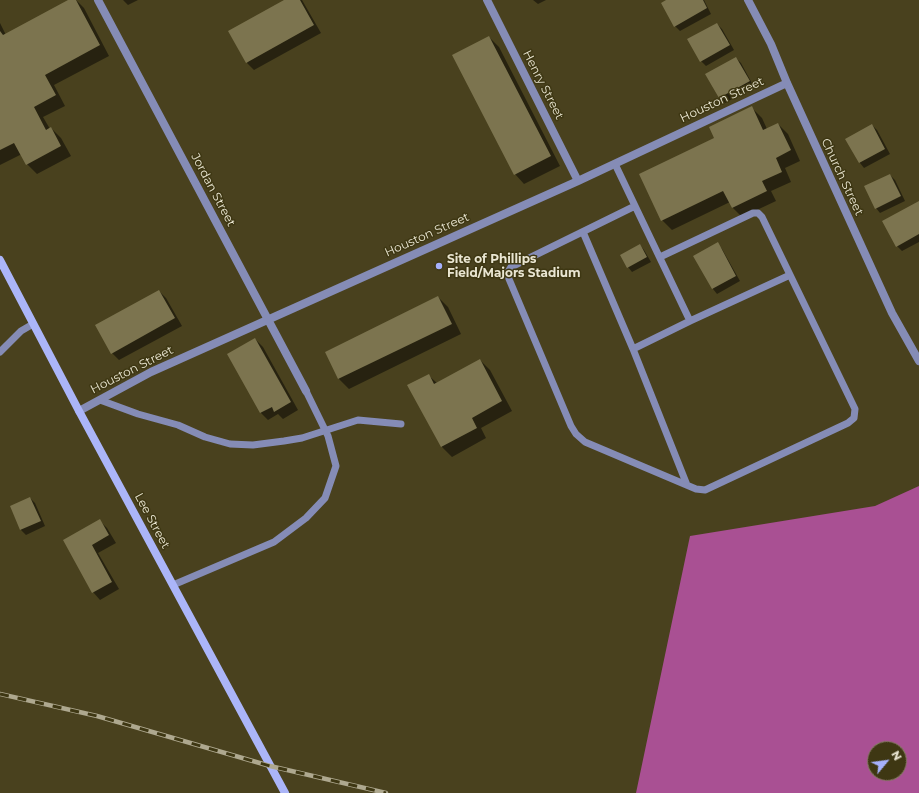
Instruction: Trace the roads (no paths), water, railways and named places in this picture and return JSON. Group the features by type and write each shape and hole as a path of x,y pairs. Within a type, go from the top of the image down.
{"main road":[{"name":"Lee Street","path":"0,260 79,411 285,793"}],"street":[{"name":"Jordan Street","path":"98,0 306,391"},
{"name":"Henry Street","path":"487,0 578,181"},
{"name":"Church Street","path":"748,0 770,44 786,83 892,313 919,361"},
{"name":"Houston Street","path":"79,411 151,372 578,181 786,83"}],"lane":[{"path":"615,164 690,321"},
{"path":"635,206 511,267 508,272 509,279 571,426 576,434 585,442 696,489 705,490 848,423 854,418 855,409 762,217 758,213 753,213 660,257"},
{"path":"583,232 633,349 687,485"},
{"path":"633,349 790,275"},
{"path":"0,352 20,331 33,324"},
{"path":"173,585 274,542 306,518 325,498 336,466 328,436 306,391"},
{"path":"100,400 138,414 178,425 205,437 230,444 253,445 284,442 302,438 358,420 401,424"}],"railway":[{"path":"0,694 97,716 270,766 386,793"}],"place":[{"name":"Site of Phillips Field/Majors Stadium","path":"439,266"}]}
